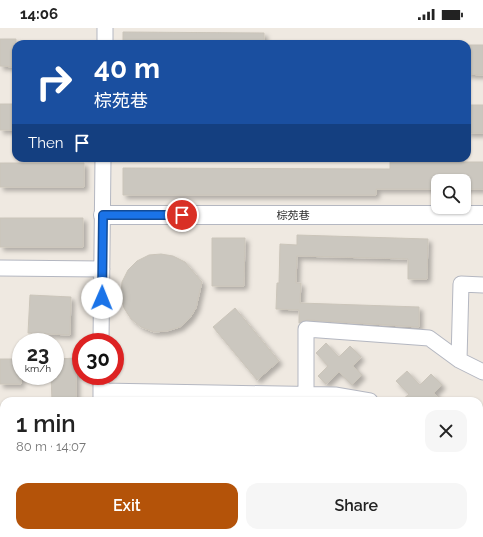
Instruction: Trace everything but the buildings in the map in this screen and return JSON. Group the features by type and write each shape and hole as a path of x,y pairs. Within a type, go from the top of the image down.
{"street":[{"path":"105,28 105,40"},
{"path":"101,333 104,162"},
{"name":"棕苑巷","path":"103,215 483,215"},
{"path":"0,268 102,269"},
{"path":"459,360 461,284 483,285"},
{"path":"306,395 306,328 429,338 459,360 483,372"},
{"path":"101,389 336,395 347,397"}],"route":[{"path":"102,298 103,215 182,215"}]}
